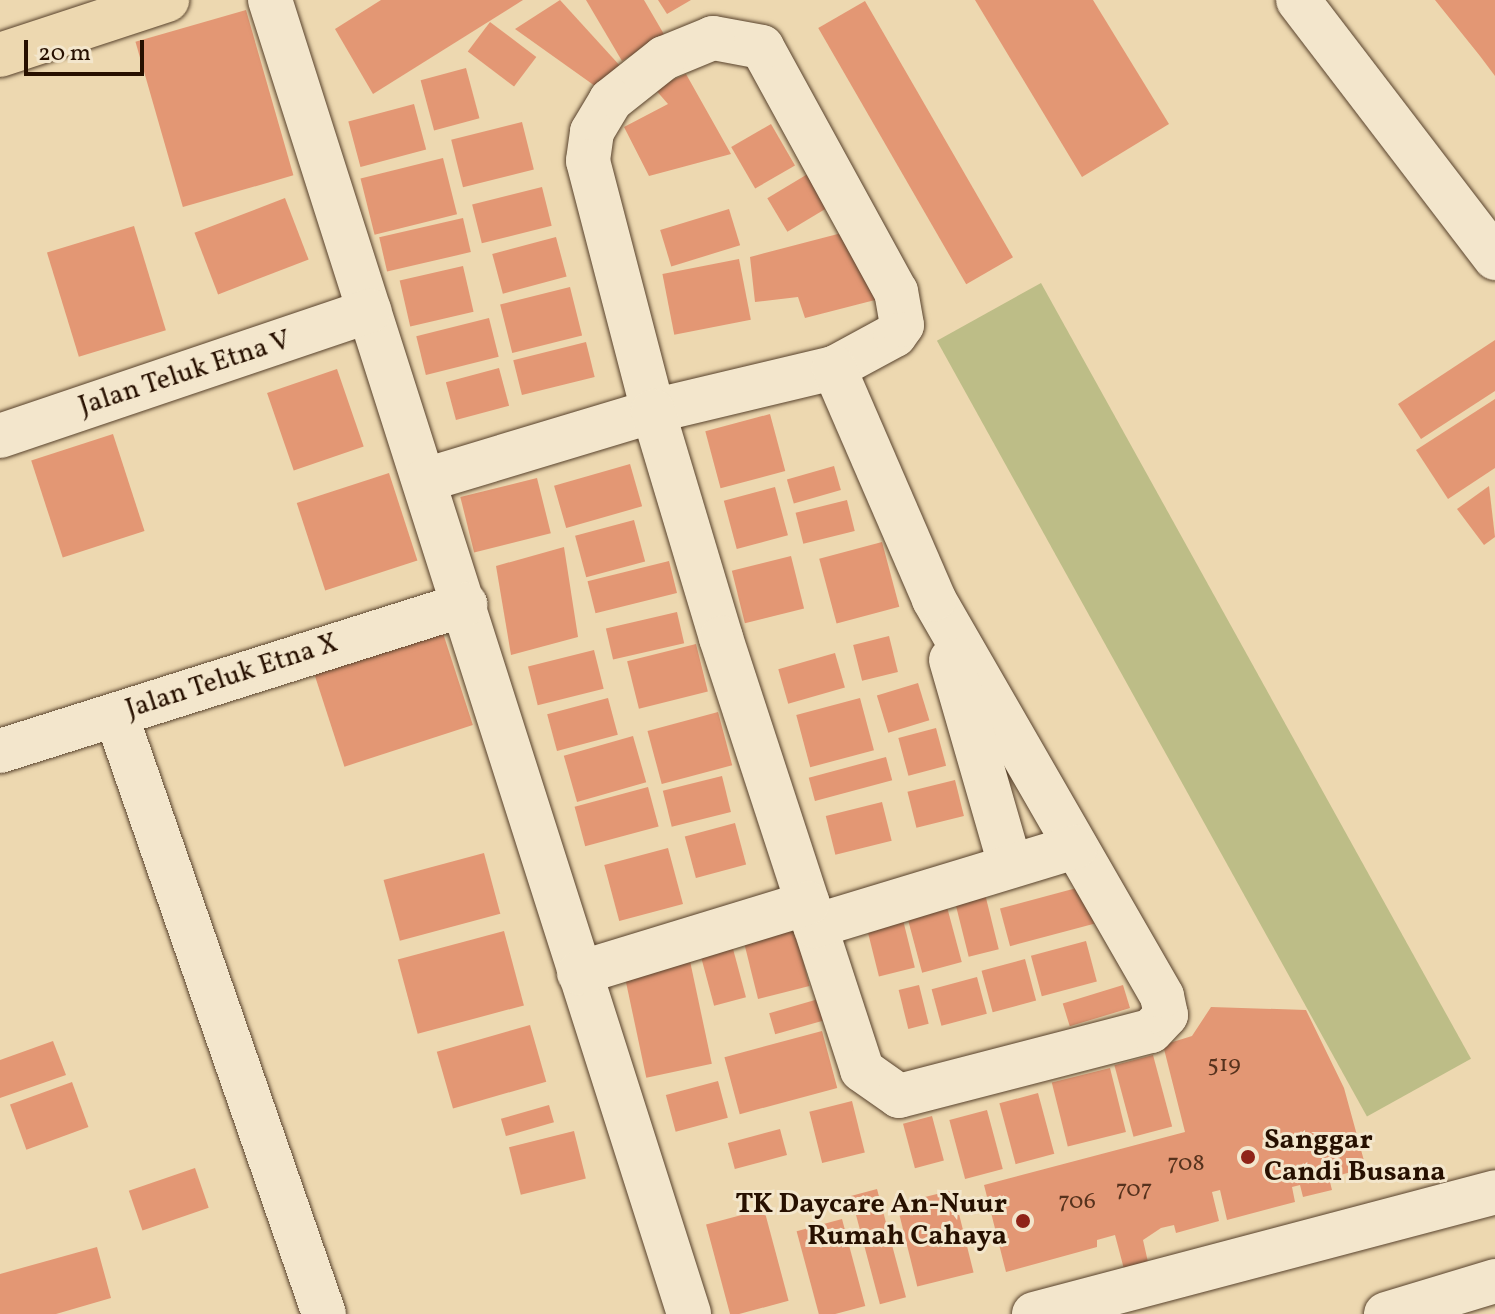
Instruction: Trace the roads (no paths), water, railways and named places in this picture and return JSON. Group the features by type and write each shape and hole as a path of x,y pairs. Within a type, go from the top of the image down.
{"highway":[{"path":"0,55 167,0"}],"street":[{"path":"270,0 689,1314"},
{"path":"1305,3 1495,258"},
{"path":"425,480 653,411 834,368 895,335 902,325 896,292 772,57 745,39 713,38 627,82 601,113 590,146 590,182 653,411 862,1070 885,1092 899,1096 1151,1031 1164,1021 1165,1004 934,599 834,368"},
{"name":"Jalan Teluk Etna V","path":"0,436 369,311"},
{"path":"934,599 1010,865"},
{"name":"Jalan Teluk Etna X","path":"0,751 465,604"},
{"path":"116,715 324,1314"},
{"path":"579,973 1075,847"},
{"path":"1034,1314 1495,1192"},
{"path":"1386,1314 1495,1281"}],"place":[{"name":"Sanggar Candi Busana","path":"1248,1157"},
{"name":"TK Daycare An-Nuur Rumah Cahaya","path":"1023,1221"}]}
